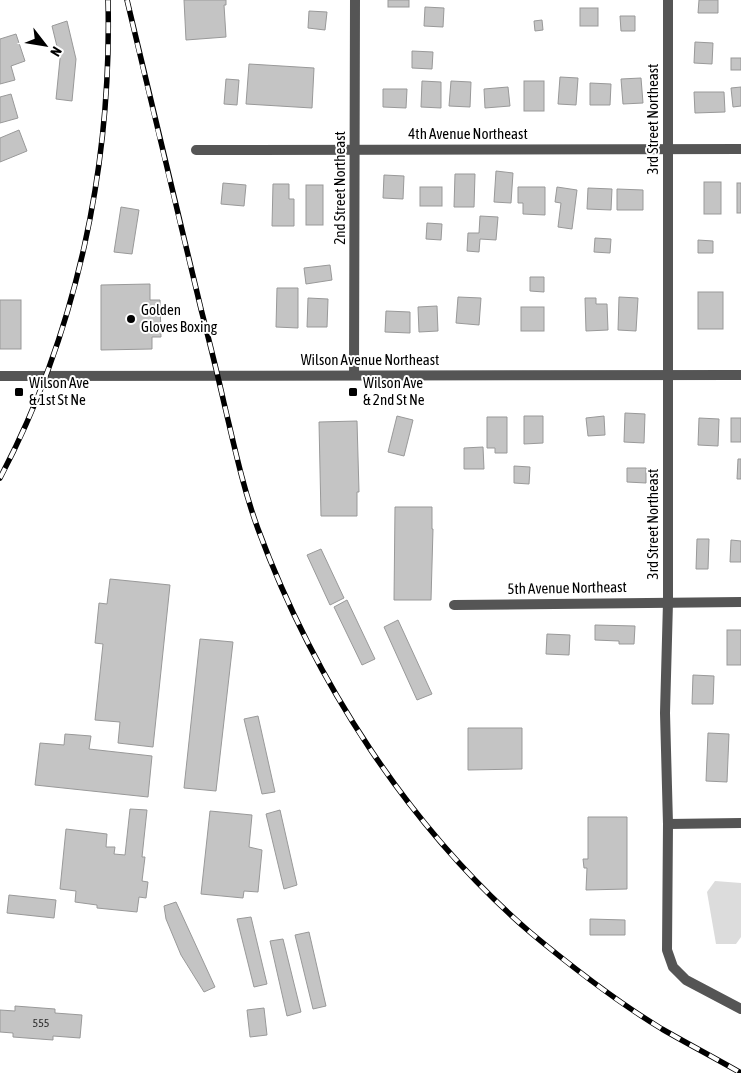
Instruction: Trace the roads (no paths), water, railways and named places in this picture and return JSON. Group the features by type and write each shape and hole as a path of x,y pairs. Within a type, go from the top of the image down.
{"street":[{"name":"2nd Street Northeast","path":"354,375 356,0"},
{"name":"3rd Street Northeast","path":"668,0 668,602 666,713 668,950 673,967 686,980 741,1009"},
{"name":"4th Avenue Northeast","path":"196,150 741,149"},
{"name":"Wilson Avenue Northeast","path":"0,376 741,375"},
{"name":"5th Avenue Northeast","path":"454,605 741,602"},
{"path":"668,824 741,823"}],"railway":[{"path":"0,478 27,422 50,365 69,306 84,246 96,185 104,123 108,62 108,0"},
{"path":"127,0 235,451 248,498 258,529 281,585 307,641 337,695 369,748 405,798 444,846 486,891 531,933 611,995 662,1029 741,1073"}],"place":[{"name":"Golden Gloves Boxing","path":"131,319"},
{"name":"Wilson Ave & 1st St Ne","path":"19,392"},
{"name":"Wilson Ave & 2nd St Ne","path":"353,392"}]}
